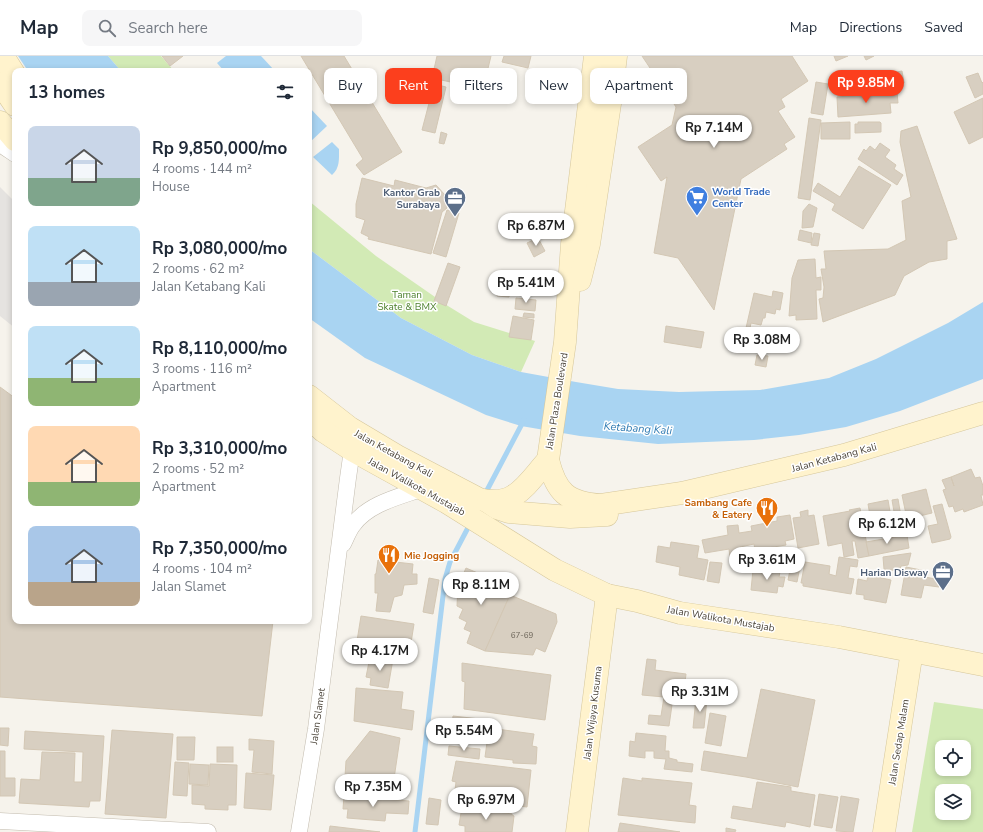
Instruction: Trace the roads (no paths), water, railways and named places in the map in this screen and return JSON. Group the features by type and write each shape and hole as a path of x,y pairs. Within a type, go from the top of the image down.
{"street":[{"path":"3,56 12,70"},
{"path":"0,83 12,101"},
{"name":"Jalan Plaza Boulevard","path":"549,451 565,342 572,244 597,104"},
{"path":"0,122 12,136"},
{"path":"0,144 12,152"},
{"name":"Jalan Ketabang Kali","path":"312,398 350,428 478,507 497,508 509,512 570,517 601,516 640,511 682,493"},
{"name":"Jalan Ketabang Kali","path":"549,451 552,475 557,486 566,495 588,504 601,505 682,493 844,456 983,413"},
{"name":"Jalan Walikota Mustajab","path":"312,421 324,431 352,450 421,488 478,507 555,570 607,595 680,612 839,637 983,665"},
{"name":"Jalan Slamet","path":"299,832 316,730 332,594 352,450"},
{"path":"478,507 504,500 517,494 549,451"},
{"name":"Jalan Slamet","path":"339,552 353,525 362,514 385,502 421,488"},
{"name":"Jalan Wijaya Kusuma","path":"577,832 607,595"},
{"name":"Jalan Sedap Malam","path":"884,832 912,651"},
{"path":"0,821 208,832"}],"water":[{"path":"18,56 108,56 118,68 26,68"},
{"path":"226,56 261,56 272,68 221,68 217,63"},
{"path":"312,110 327,126 312,140"},
{"path":"332,142 339,149 339,156 338,166 332,175 313,157"},
{"name":"Ketabang Kali","path":"312,251 401,318 472,355 521,372 618,389 679,392 760,390 829,378 876,359 948,323 983,302 983,379 900,411 846,427 799,435 754,440 658,444 580,436 521,426 486,415 365,358 312,320"}],"waterway":[{"path":"485,494 524,420"},
{"path":"415,832 445,579 450,562 471,522"}],"place":[{"name":"World Trade Center","path":"697,216"},
{"name":"Kantor Grab Surabaya","path":"455,218"},
{"name":"Sambang Cafe & Eatery","path":"767,528"},
{"name":"Mie Jogging","path":"389,574"},
{"name":"Harian Disway","path":"943,592"}],"park label":[{"name":"Taman Skate & BMX","path":"407,300"}]}
